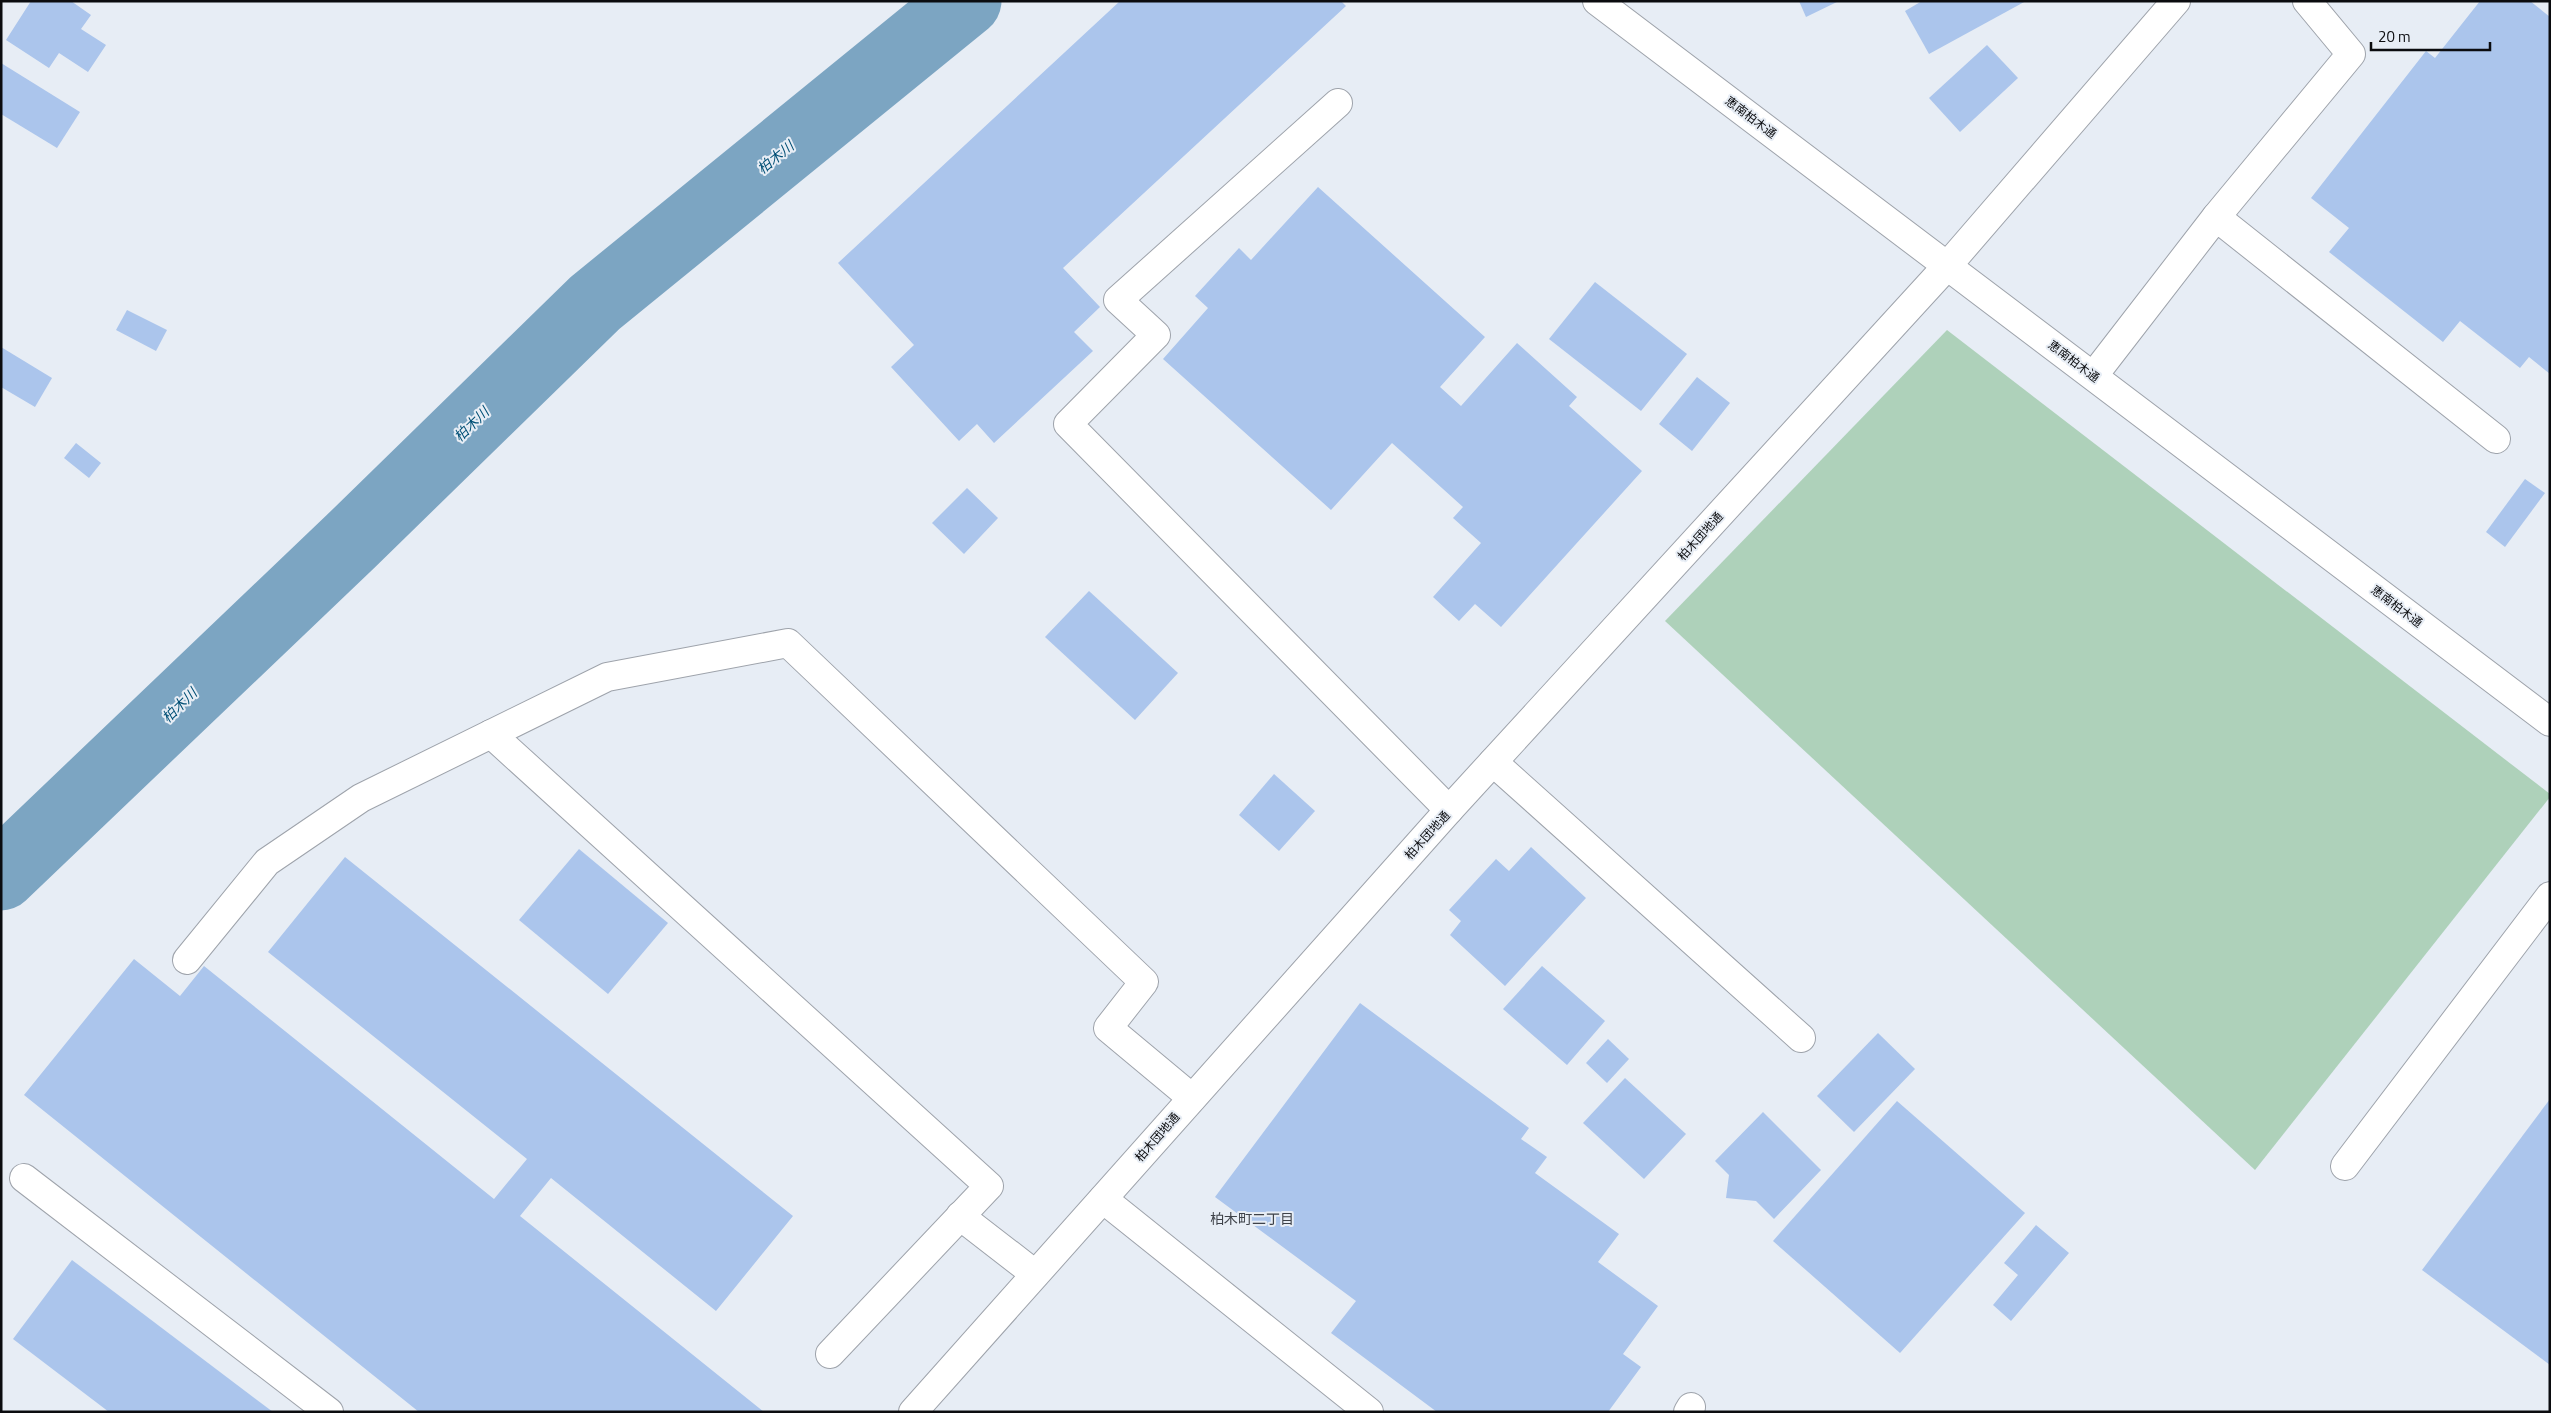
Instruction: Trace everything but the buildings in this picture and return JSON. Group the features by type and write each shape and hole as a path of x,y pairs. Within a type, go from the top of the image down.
{"street":[{"name":"恵南柏木通","path":"1597,1 1948,264 2550,722"},
{"name":"柏木団地通","path":"913,1412 1449,810 1948,264 2176,1"},
{"path":"2094,376 2216,217 2351,54 2307,1"},
{"path":"1338,103 1118,300 1156,334 1068,424 1449,810"},
{"path":"2216,217 2496,439"},
{"path":"188,960 267,862 361,798 607,677 788,643 1144,982 1108,1028 1192,1098"},
{"path":"491,734 989,1186 830,1354"},
{"path":"1493,762 1801,1038"},
{"path":"2345,1166 2550,896"},
{"path":"24,1178 329,1412"},
{"path":"1103,1199 1369,1412"},
{"path":"960,1216 1035,1274"}],"green space":[{"path":"1947,330 2550,794 2550,797 2255,1170 1665,621"}],"waterway":[{"name":"柏木川","path":"1,875 351,541 595,303 966,1"}],"district":[{"name":"柏木町二丁目","path":"1252,1218"}]}
